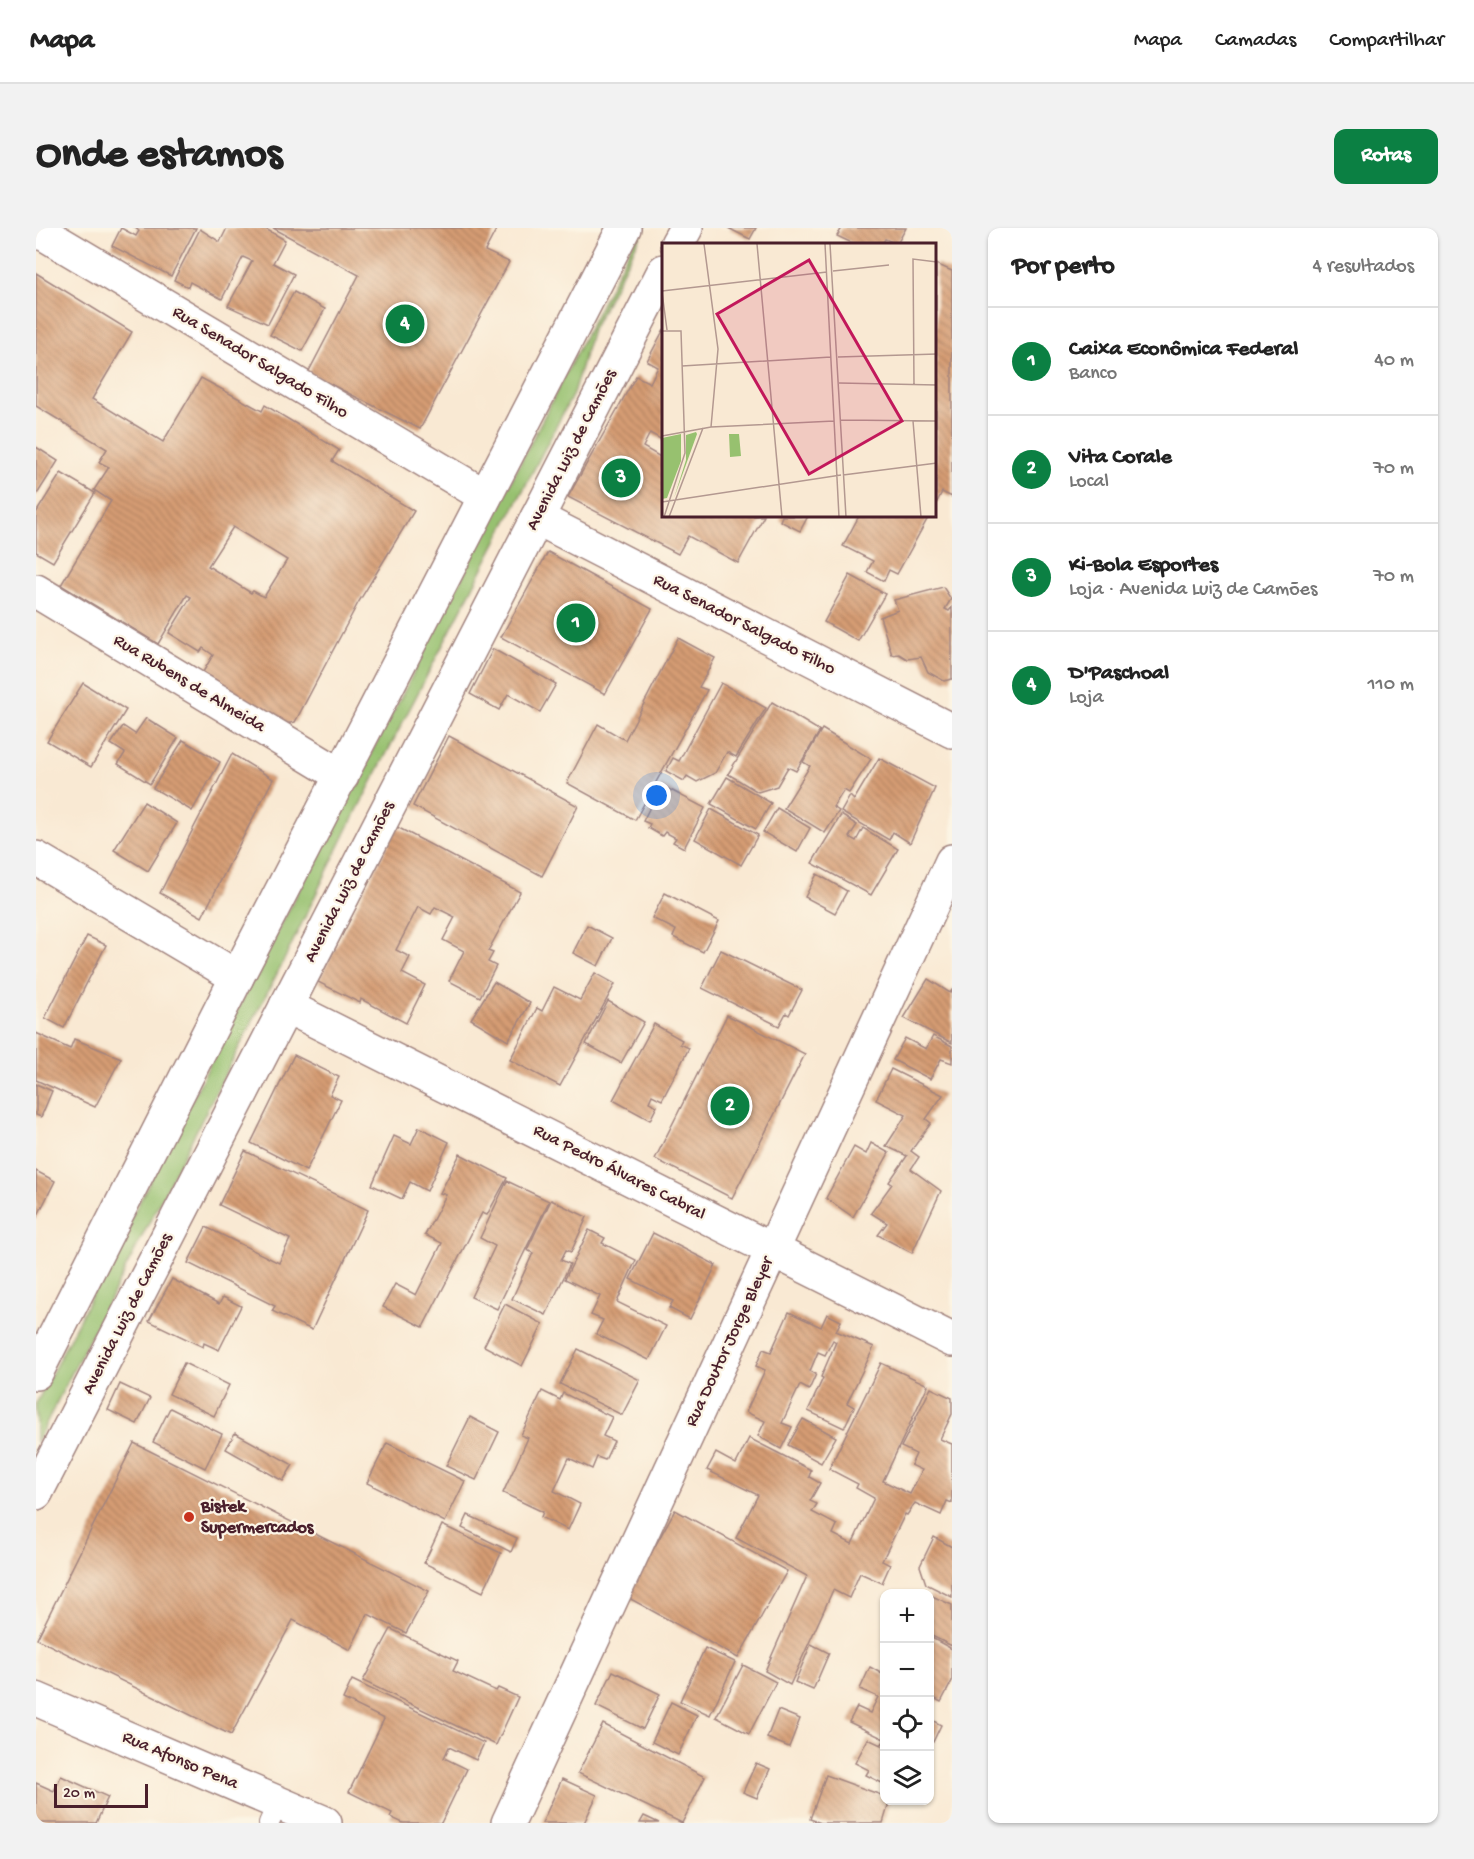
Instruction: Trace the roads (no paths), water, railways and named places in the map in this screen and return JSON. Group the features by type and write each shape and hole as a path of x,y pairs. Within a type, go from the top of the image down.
{"street":[{"path":"36,1373 237,976 624,228"},
{"path":"678,243 686,228"},
{"name":"Rua Senador Salgado Filho","path":"36,229 485,496"},
{"name":"Avenida Luiz de Camões","path":"36,1493 662,275"},
{"name":"Rua Senador Salgado Filho","path":"537,518 952,731"},
{"name":"Rua Rubens de Almeida","path":"36,591 342,776"},
{"path":"36,858 237,976"},
{"name":"Rua Doutor Jorge Bleyer","path":"508,1823 952,861"},
{"name":"Rua Pedro Álvares Cabral","path":"286,1006 952,1340"},
{"name":"Rua Afonso Pena","path":"36,1699 274,1813 325,1823"}],"place":[{"name":"D'Paschoal","path":"405,324"},
{"name":"Ki-Bola Esportes","path":"621,478"},
{"name":"Caixa Econômica Federal","path":"576,623"},
{"name":"Vita Corale","path":"730,1106"},
{"name":"Bistek Supermercados","path":"189,1517"}]}
